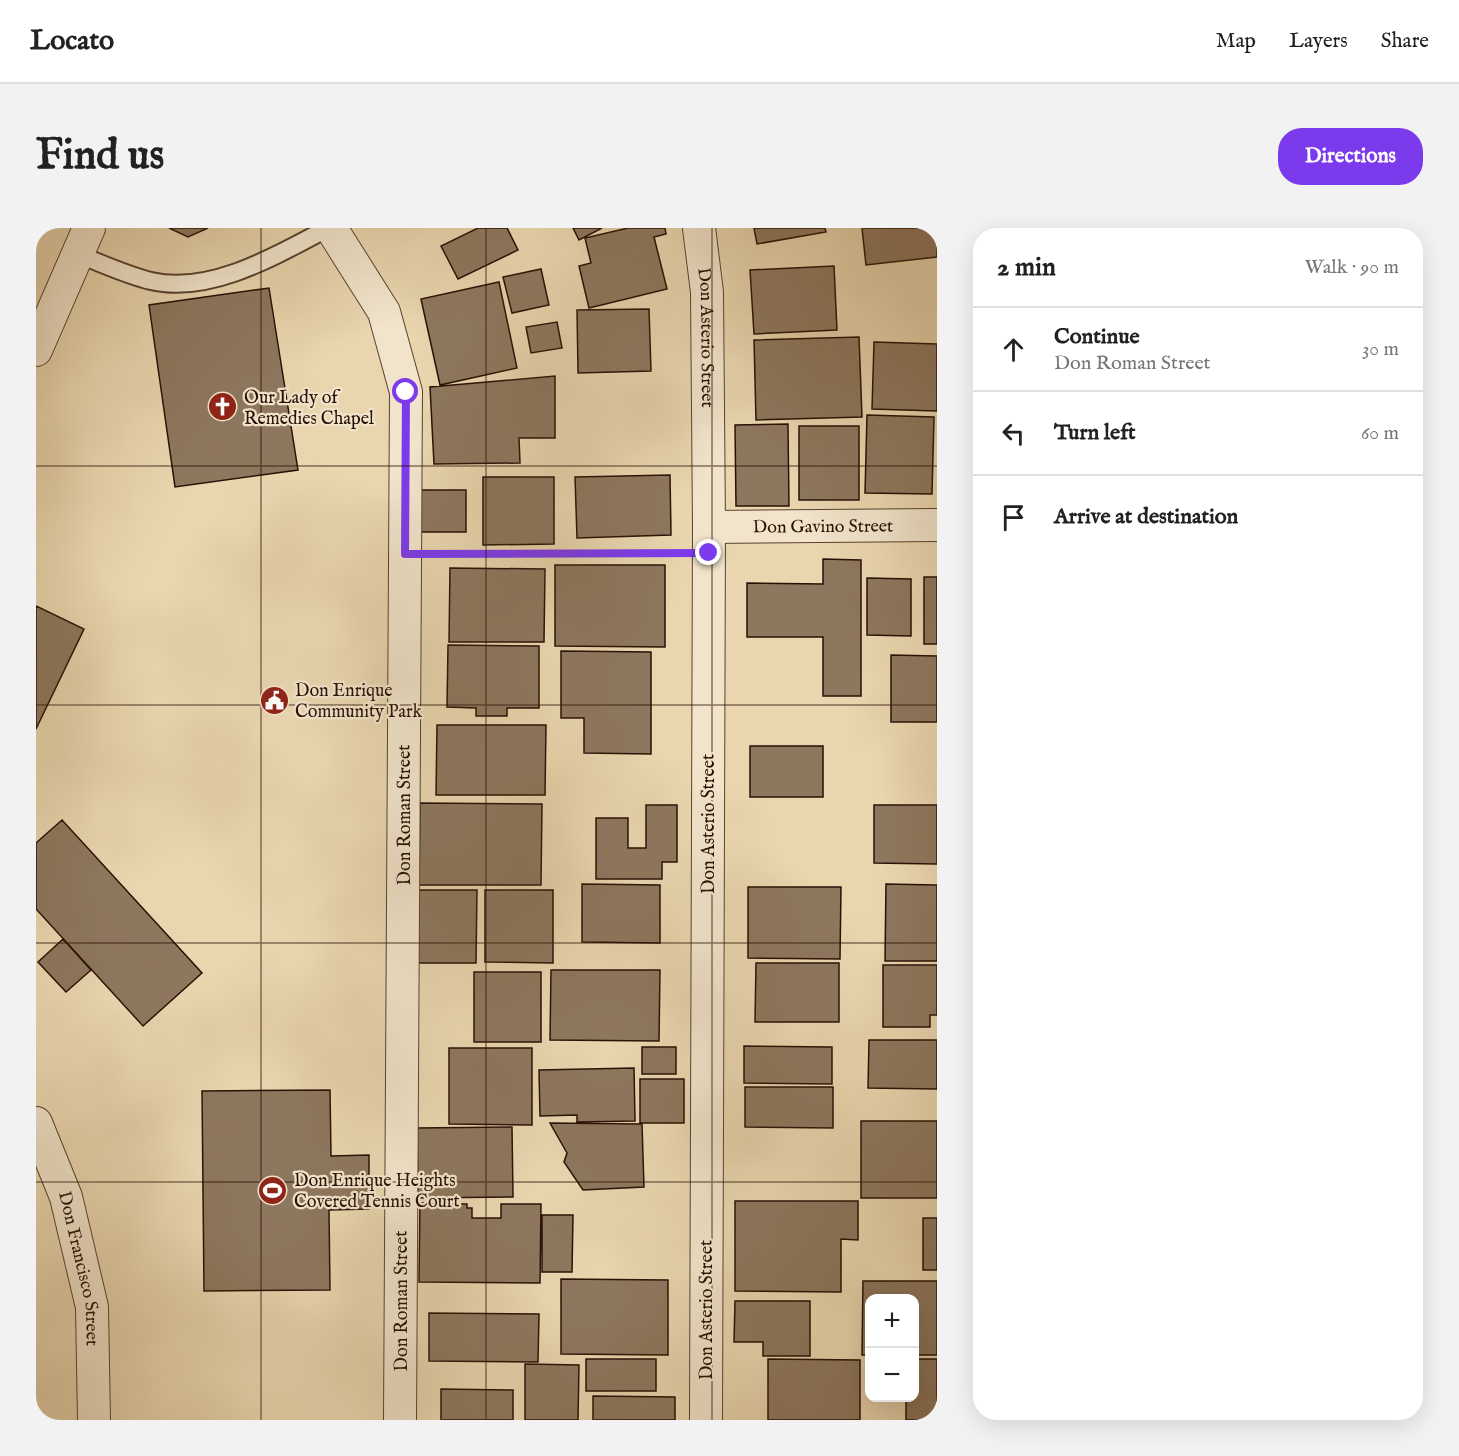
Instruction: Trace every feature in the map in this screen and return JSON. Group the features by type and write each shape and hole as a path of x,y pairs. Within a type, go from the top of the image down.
{"street":[{"name":"Don Roman Street","path":"329,228 384,312 406,392 400,1420"},
{"name":"Don Asterio Street","path":"699,228 707,292 709,540 706,1420"},
{"path":"36,350 83,241"},
{"name":"Don Gavino Street","path":"709,540 937,525"},
{"name":"Don Francisco Street","path":"36,1123 66,1197 92,1307 94,1420"}],"lane":[{"path":"83,241 152,282 219,279 270,259 329,228"}],"path":[{"path":"405,554 709,540"}],"building":[{"path":"169,228 208,228 188,237"},
{"path":"478,228 507,228 518,250 458,279 441,246"},
{"path":"573,228 602,228 579,240"},
{"path":"628,228 665,228 666,234 654,237 667,289 589,308 579,266 591,263 585,238"},
{"path":"754,228 825,228 826,232 757,244"},
{"path":"862,228 937,228 937,257 866,265"},
{"path":"834,266 837,330 754,334 750,270"},
{"path":"541,269 549,305 512,313 503,277"},
{"path":"499,282 517,368 440,385 421,299"},
{"path":"269,288 298,470 175,487 149,305"},
{"path":"649,309 651,371 578,373 577,310"},
{"path":"557,322 562,348 531,353 526,327"},
{"path":"859,337 862,417 756,420 754,340"},
{"path":"874,342 937,344 937,411 872,409"},
{"path":"555,376 555,438 519,438 520,463 434,464 430,387"},
{"path":"867,415 934,417 932,494 865,493"},
{"path":"788,424 789,506 736,506 735,425"},
{"path":"799,426 859,426 859,500 799,500"},
{"path":"670,475 671,535 577,538 575,477"},
{"path":"483,477 554,477 554,544 483,545"},
{"path":"415,490 466,490 466,532 415,532"},
{"path":"823,559 861,560 861,696 823,696 823,637 747,637 747,583 823,584"},
{"path":"555,565 665,565 665,647 555,646"},
{"path":"450,568 545,569 544,642 449,642"},
{"path":"924,577 937,577 937,644 924,644"},
{"path":"867,578 911,579 911,636 867,635"},
{"path":"36,606 84,629 36,729"},
{"path":"448,645 539,646 539,708 507,708 507,716 476,716 476,708 447,707"},
{"path":"561,651 651,652 651,754 584,753 584,718 561,718"},
{"path":"891,655 937,656 937,722 891,722"},
{"path":"437,725 546,725 545,795 436,795"},
{"path":"750,746 823,746 823,797 750,797"},
{"path":"420,803 542,804 541,885 419,885"},
{"path":"646,805 677,805 677,862 662,862 662,879 596,879 596,818 628,818 628,848 646,848"},
{"path":"874,805 937,805 937,864 874,863"},
{"path":"62,820 202,973 143,1026 36,909 36,843"},
{"path":"582,884 660,885 660,943 582,942"},
{"path":"886,884 937,885 937,961 885,961"},
{"path":"748,887 841,887 840,959 748,958"},
{"path":"415,890 477,890 476,963 414,963"},
{"path":"485,890 553,890 553,963 485,962"},
{"path":"63,939 91,970 66,992 38,962"},
{"path":"756,963 839,963 839,1022 755,1022"},
{"path":"883,965 937,965 937,1015 930,1015 930,1027 883,1027"},
{"path":"551,970 660,970 659,1041 550,1040"},
{"path":"474,972 541,972 541,1042 474,1042"},
{"path":"869,1040 937,1040 937,1089 868,1088"},
{"path":"744,1046 832,1047 832,1084 744,1083"},
{"path":"642,1047 676,1047 676,1074 642,1074"},
{"path":"449,1048 532,1048 532,1125 449,1124"},
{"path":"634,1068 635,1121 577,1122 577,1115 540,1116 539,1070"},
{"path":"640,1079 684,1079 684,1123 640,1123"},
{"path":"745,1087 833,1087 833,1128 745,1127"},
{"path":"330,1090 331,1156 369,1155 369,1209 329,1210 330,1290 204,1291 202,1091"},
{"path":"861,1121 937,1121 937,1198 861,1198"},
{"path":"550,1123 642,1124 644,1187 583,1190 564,1162 567,1153"},
{"path":"512,1127 513,1197 418,1198 417,1128"},
{"path":"735,1201 858,1201 858,1240 841,1239 841,1292 735,1291"},
{"path":"420,1203 467,1204 467,1208 472,1208 472,1218 501,1218 501,1204 541,1204 540,1283 419,1282"},
{"path":"542,1215 573,1215 572,1272 542,1272"},
{"path":"923,1218 937,1218 937,1270 923,1270"},
{"path":"561,1279 668,1280 668,1355 561,1354"},
{"path":"863,1281 937,1281 937,1355 919,1355 919,1294 865,1294 865,1355 862,1355"},
{"path":"735,1301 810,1301 810,1356 763,1356 763,1342 734,1342"},
{"path":"429,1313 539,1314 538,1362 429,1361"},
{"path":"586,1359 656,1359 656,1391 586,1391"},
{"path":"768,1359 860,1360 860,1420 768,1420"},
{"path":"919,1359 937,1359 937,1420 906,1420 906,1402 919,1402"},
{"path":"525,1364 579,1365 578,1420 525,1420"},
{"path":"441,1389 513,1390 513,1420 441,1420"},
{"path":"593,1396 675,1397 675,1420 593,1420"}],"place":[{"name":"Our Lady of Remedies Chapel","path":"223,407"},
{"name":"Don Enrique Community Park","path":"274,700"},
{"name":"Don Enrique Heights Covered Tennis Court","path":"273,1190"}],"route":[{"path":"406,392 405,554 709,553"}]}
